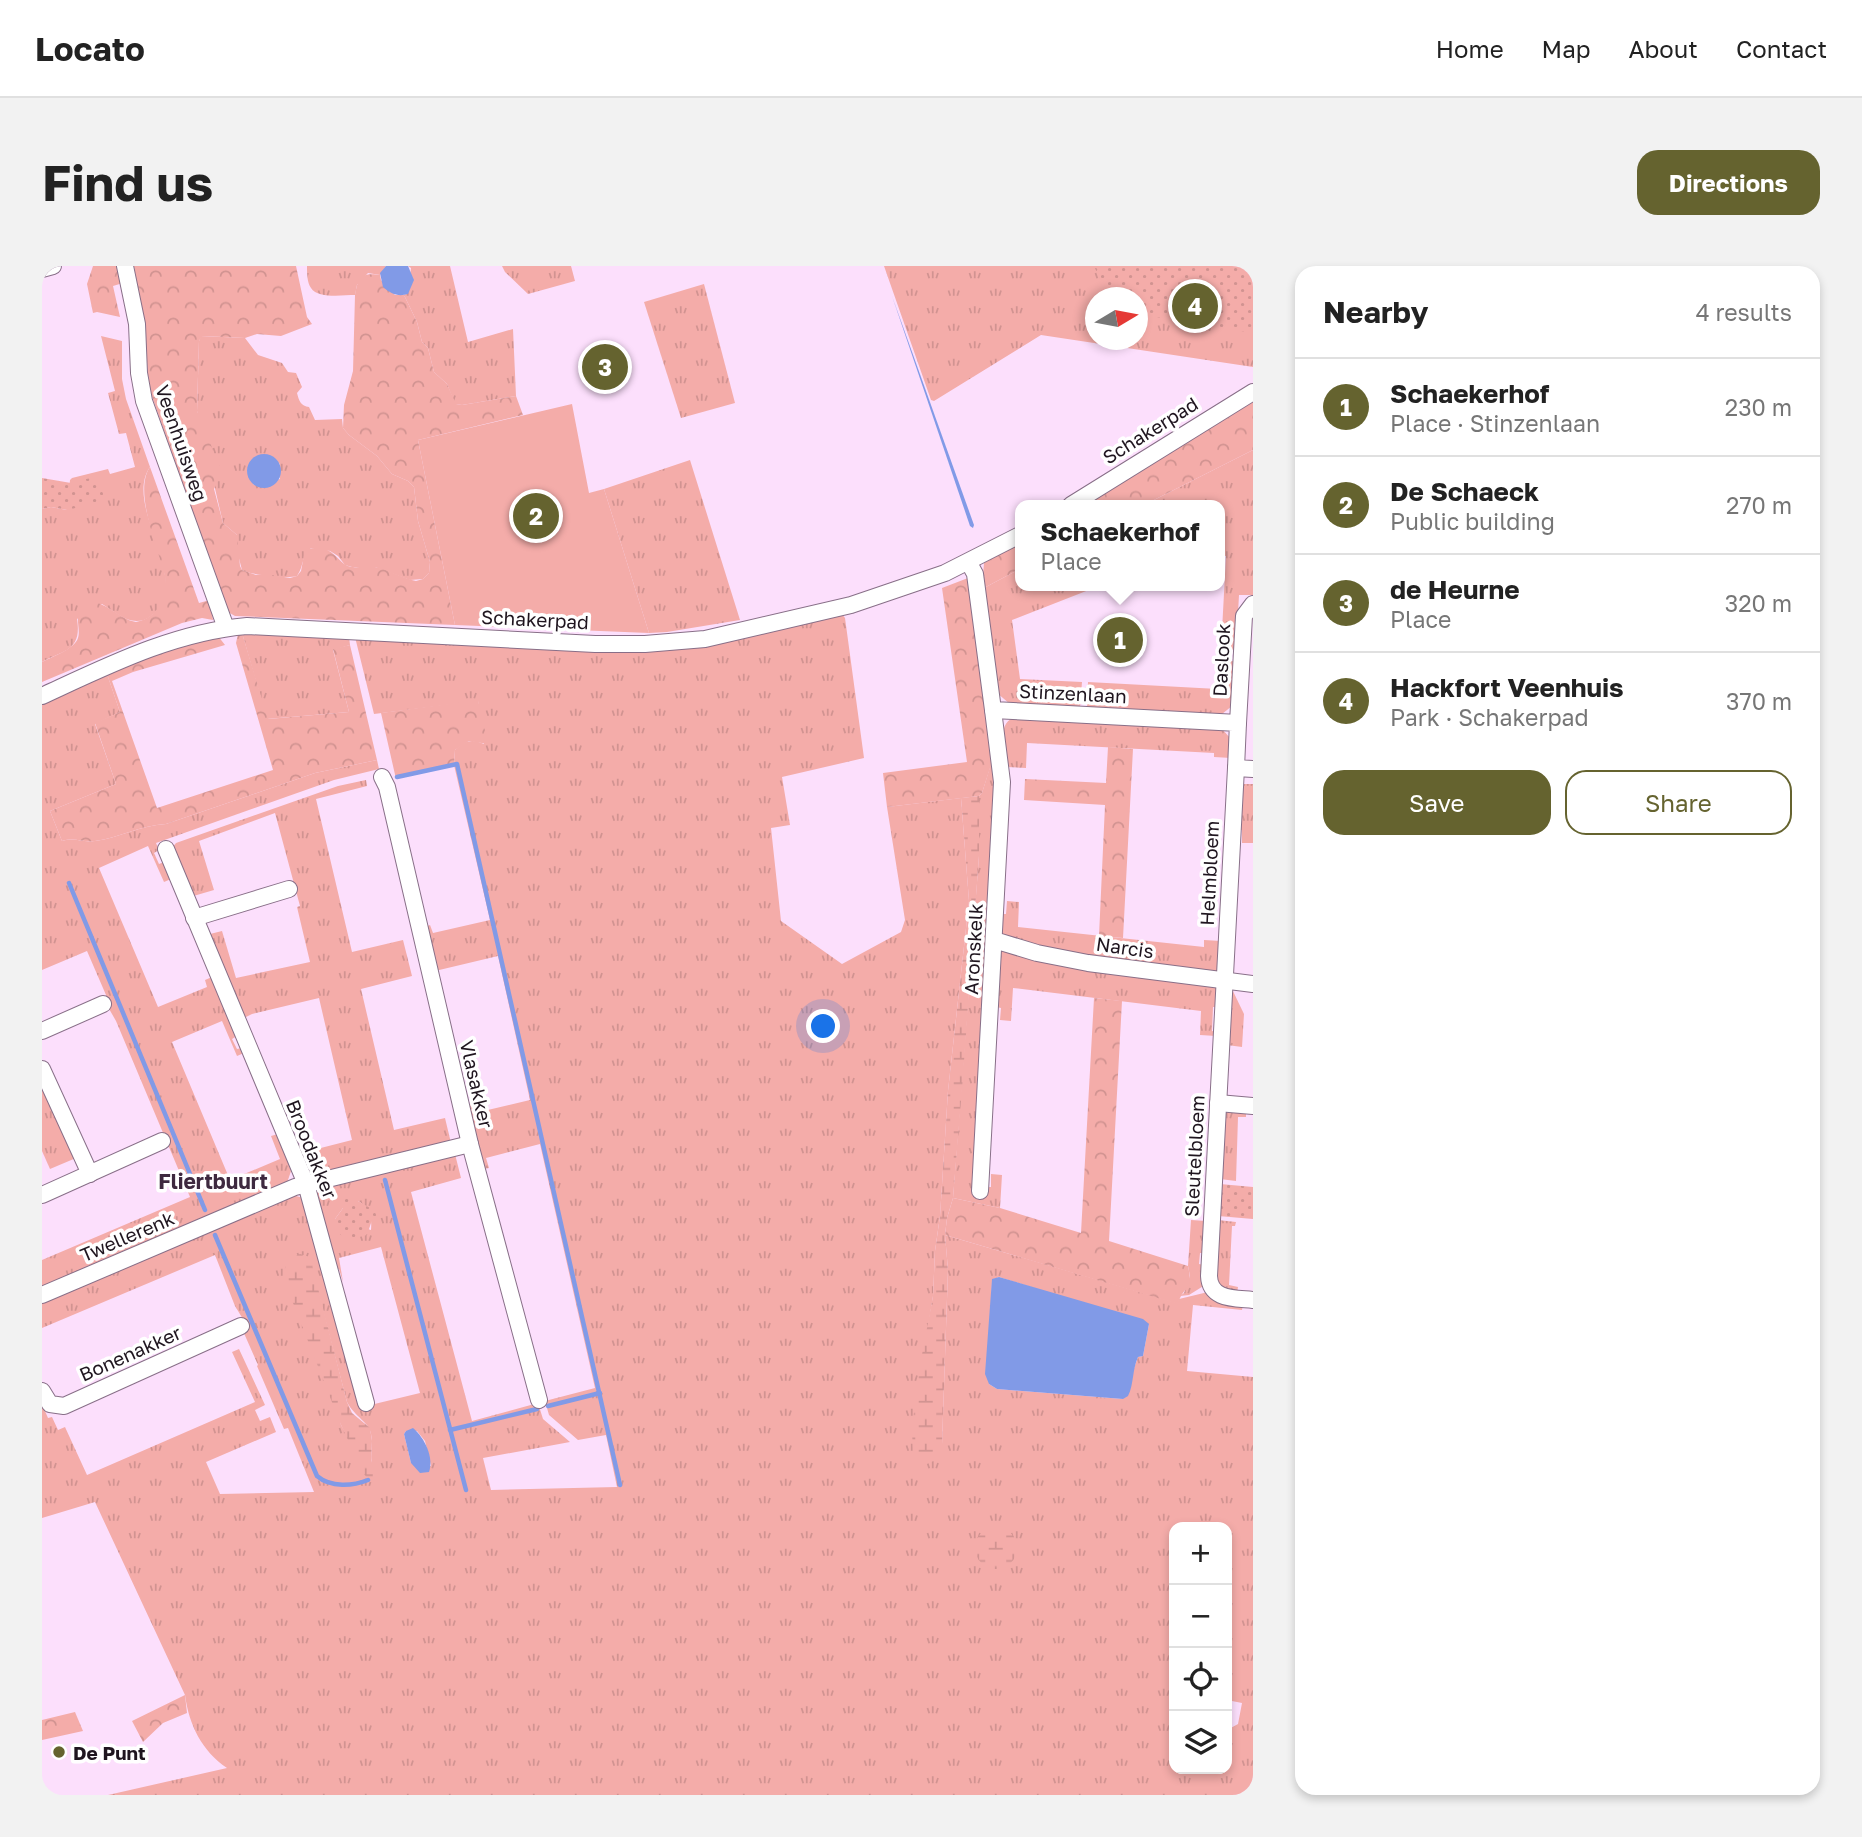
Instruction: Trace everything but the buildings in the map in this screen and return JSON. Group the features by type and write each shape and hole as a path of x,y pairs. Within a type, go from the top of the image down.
{"street":[{"path":"42,269 53,266"},
{"name":"Veenhuisweg","path":"125,266 136,317 138,373 144,401 226,628"},
{"name":"Schakerpad","path":"1079,500 1253,392"},
{"name":"Schakerpad","path":"42,696 163,644 226,628 247,626 594,644 676,643 726,636 851,605 945,573 1015,538"},
{"name":"Stinzenlaan","path":"969,562 975,575 993,710 1238,723"},
{"name":"Daslook","path":"1238,723 1244,616 1253,604"},
{"name":"Aronskelk","path":"980,1191 1002,782 993,710"},
{"path":"1238,723 1236,768 1253,769"},
{"name":"Helmbloem","path":"1225,981 1236,768"},
{"name":"Vlasakker","path":"382,777 387,787 470,1144 540,1400"},
{"name":"Broodakker","path":"166,849 306,1184 366,1403"},
{"path":"194,918 289,888"},
{"name":"Narcis","path":"994,940 1037,953 1088,963 1253,985"},
{"name":"Sleutelbloem","path":"1225,981 1209,1283 1217,1294 1224,1297 1253,1300"},
{"path":"42,1031 103,1004"},
{"path":"42,1069 90,1174"},
{"path":"1218,1102 1253,1106"},
{"path":"42,1195 162,1142"},
{"name":"Twellerenk","path":"42,1295 306,1184 470,1144"},
{"name":"Bonenakker","path":"42,1391 50,1404 64,1406 241,1326"}],"green space":[{"path":"93,266 117,266 123,283 113,286 120,317 93,313 87,284"},
{"path":"134,266 296,266 307,317 312,324 281,336 202,336 199,341 197,411 222,472 214,489 223,523 237,535 240,566 242,570 256,575 290,578 297,576 301,571 305,550 315,548 329,551 347,566 375,567 416,581 429,573 430,562 418,521 414,487 408,481 392,474 377,456 343,428 344,405 353,371 355,295 362,277 369,274 380,275 381,280 395,295 404,295 417,322 422,342 428,348 434,372 447,384 456,404 516,396 523,415 418,440 455,625 235,616 228,612 149,388 145,335"},
{"path":"307,266 386,266 380,275 368,273 357,285 355,295 338,296 314,291 307,277"},
{"path":"408,266 450,266 468,342 513,329 516,396 455,404 447,384 434,372 428,348 422,342 417,322 404,295 408,293 411,268"},
{"path":"502,266 571,266 575,281 528,294"},
{"path":"884,266 1100,266 1110,287 1085,287 1085,342 1041,335 934,401 931,400"},
{"path":"1094,266 1253,266 1253,333 1148,316 1148,287 1103,287"},
{"path":"704,284 735,403 681,418 644,302"},
{"path":"1148,308 1253,326 1253,367 1140,350 1148,350"},
{"path":"101,336 122,341 122,379 126,399 150,467 144,484 145,503 163,565 166,584 163,602 151,616 138,621 120,616 102,604 77,619 77,637 70,648 42,662 42,509 51,507 67,510 72,478 108,469 110,474 135,467 126,433 119,434 108,393 115,391"},
{"path":"201,336 245,338 258,355 282,363 288,372 296,373 302,387 297,393 299,398 302,404 309,407 315,420 342,419 343,428 349,435 377,456 392,474 408,481 414,487 418,521 430,562 429,573 423,579 410,580 375,567 352,567 345,565 330,551 311,548 297,576 269,576 242,570 237,551 237,535 223,523 197,411","holes":["268,455 280,464 280,479 254,485 247,471 249,464"]},
{"path":"1253,402 1253,450 1154,500 1090,500"},
{"path":"572,404 589,493 604,489 649,633 455,625 418,440"},
{"path":"1253,450 1253,595 1239,595 1236,650 1221,649 1226,556 1225,500 1154,500"},
{"path":"690,460 740,620 649,633 604,489"},
{"path":"150,467 199,603 210,600 213,620 202,618 182,623 42,682 42,662 77,641 78,614 85,603 98,603 136,622 151,616 160,605 165,576 145,505 145,477"},
{"path":"98,476 105,501 67,510 51,507 42,509 42,478 71,483"},
{"path":"1015,546 1015,572 982,589 984,563"},
{"path":"1015,572 1015,591 1086,591 1012,620 1020,679 1082,682 1080,708 1010,704 997,693 982,589"},
{"path":"968,578 995,767 990,768 979,796 887,807 883,773 967,762 942,588"},
{"path":"842,614 845,618 864,758 782,777 790,825 771,828 781,921 842,964 901,932 905,920 887,807 961,798 969,901 948,1091 940,1216 927,1333 942,1444 948,1270 945,1235 1177,1303 1179,1299 1208,1292 1243,1304 1242,1310 1193,1305 1187,1371 1253,1377 1253,1795 108,1795 227,1768 210,1754 193,1727 185,1695 95,1502 42,1518 42,1404 48,1418 52,1417 58,1430 65,1427 87,1475 255,1402 232,1352 239,1349 265,1405 255,1410 260,1421 270,1417 276,1432 206,1462 220,1494 314,1492 288,1428 284,1429 257,1366 243,1331 249,1329 235,1306 215,1255 42,1328 42,1301 292,1195 304,1198 362,1407 420,1393 381,1247 339,1258 343,1282 339,1269 334,1270 315,1197 321,1186 455,1154 461,1178 411,1192 472,1421 538,1403 543,1419 570,1442 483,1458 491,1490 617,1487 606,1435 578,1440 549,1415 545,1401 595,1388 540,1144 486,1158 489,1168 483,1169 467,1106 472,1104 475,1113 530,1100 498,956 435,971 425,927 430,925 433,933 490,920 454,765 455,750 462,744 472,741 484,744 478,701 374,714 355,637 615,648","holes":["358,1201 369,1213 371,1230 335,1219 343,1208","309,1257 347,1402 370,1430 371,1459 376,1474 341,1425","999,1277 1149,1324 1143,1356 1138,1357 1123,1399 997,1389 989,1384 992,1280","406,1431 417,1431 425,1441 431,1466 411,1463 404,1434"]},
{"path":"242,633 349,637 350,645 333,650 349,712 267,719"},
{"path":"242,633 268,719 349,712 333,649 350,645 377,760 315,773 166,824 95,841 62,841 50,811 116,784 95,723 120,712 107,674 169,648 218,636 225,645 133,672 112,681 157,808 273,770 236,643 238,634"},
{"path":"1220,661 1236,661 1232,706 1222,714 1087,708 1088,682 1218,689"},
{"path":"107,674 120,712 95,724 116,784 50,811 62,841 95,841 166,824 315,773 377,760 379,769 334,780 156,843 159,850 154,853 159,864 164,862 171,879 164,882 148,846 99,868 158,1007 207,987 205,980 212,977 237,1036 232,1039 237,1049 242,1048 244,1053 237,1056 222,1021 172,1042 230,1180 280,1159 271,1136 278,1134 291,1171 287,1183 42,1288 42,1260 190,1197 108,1007 106,995 87,951 42,970 42,705"},
{"path":"478,700 488,744 469,741 455,750 454,765 396,779 381,713"},
{"path":"1013,718 1222,729 1231,739 1231,758 1214,757 1214,753 1027,743 1026,768 1006,767 1003,733 1005,726"},
{"path":"1108,747 1133,749 1123,938 1099,936 1105,805 1024,800 1025,779 1106,783"},
{"path":"990,767 995,767 987,1187 991,1187 991,1174 1002,1175 1000,1208 953,1198 979,856 979,796"},
{"path":"366,780 367,786 316,799 352,952 403,940 412,976 361,989 394,1130 445,1118 451,1143 313,1175 296,1147 305,1144 309,1151 352,1140 319,998 252,1014 242,1019 206,935 222,931 236,978 310,962 297,907 300,906 275,813 199,841 214,890 190,897 172,848 176,843 338,786"},
{"path":"1242,784 1253,784 1253,843 1242,843 1242,830 1238,830"},
{"path":"979,796 979,856 962,1089 953,1198 945,1235 948,1270 942,1444 933,1461 925,1465 919,1462 913,1452 912,1430 918,1376 933,1296 948,1091 969,901 961,798"},
{"path":"1007,901 1019,902 1018,927 1204,947 1204,940 1221,941 1219,977 1088,960 1000,938 1001,914 1006,914"},
{"path":"999,946 1219,984 1218,1007 1213,1007 1212,1031 1217,1032 1216,1036 1200,1035 1201,1011 1013,988 1011,1021 1000,1020 1001,1008 996,1007"},
{"path":"1230,985 1244,1014 1242,1047 1227,1045"},
{"path":"1094,998 1122,1001 1109,1241 1188,1266 1189,1284 1178,1304 945,1235 953,1198 1000,1208 1081,1233"},
{"path":"42,1083 76,1158 50,1169 42,1151"},
{"path":"1246,1110 1246,1117 1238,1117 1236,1181 1220,1179 1225,1113"},
{"path":"1220,1184 1253,1187 1253,1219 1218,1216"},
{"path":"356,1195 358,1201 375,1211 377,1219 372,1220 367,1235 348,1240 337,1232 335,1219 343,1208 343,1200"},
{"path":"1191,1220 1206,1221 1205,1253 1200,1253 1199,1264 1204,1265 1205,1285 1189,1295 1180,1296 1184,1293 1190,1276 1188,1266"},
{"path":"1218,1220 1236,1222 1235,1226 1232,1226 1229,1285 1238,1287 1237,1293 1224,1291 1215,1279"},
{"path":"300,1254 310,1257 347,1402 352,1413 370,1428 371,1460 379,1480 375,1483 370,1482 364,1474 341,1425 284,1280 287,1264"},
{"path":"996,1527 1011,1533 1017,1548 1011,1563 996,1569 981,1563 975,1548 981,1533"},
{"path":"185,1695 187,1713 163,1723 143,1742 132,1721"},
{"path":"75,1712 83,1731 42,1740 42,1720"}],"water":[{"path":"386,266 408,266 414,280 408,294 395,294 383,287 380,273"},
{"path":"892,296 974,525 973,528 970,526"},
{"path":"264,454 276,459 281,471 276,483 264,488 252,483 247,471 252,459"},
{"path":"999,1277 1143,1319 1149,1324 1143,1356 1138,1357 1136,1362 1128,1396 1123,1399 997,1389 989,1384 985,1374 992,1279"},
{"path":"413,1428 427,1448 429,1472 420,1473 411,1463 404,1434"}],"waterway":[{"path":"397,777 457,764 620,1485"},
{"path":"69,883 205,1210"},
{"path":"385,1180 466,1490"},
{"path":"215,1235 317,1476 329,1483 342,1485 368,1480"},
{"path":"548,1406 600,1393"},
{"path":"450,1430 537,1409"}],"place":[{"name":"Hackfort Veenhuis","path":"1195,306"},
{"name":"de Heurne","path":"605,367"},
{"name":"De Schaeck","path":"536,516"},
{"name":"Schaekerhof","path":"1120,640"},
{"name":"De Punt","path":"59,1752"}],"district":[{"name":"Fliertbuurt","path":"213,1181"}]}
